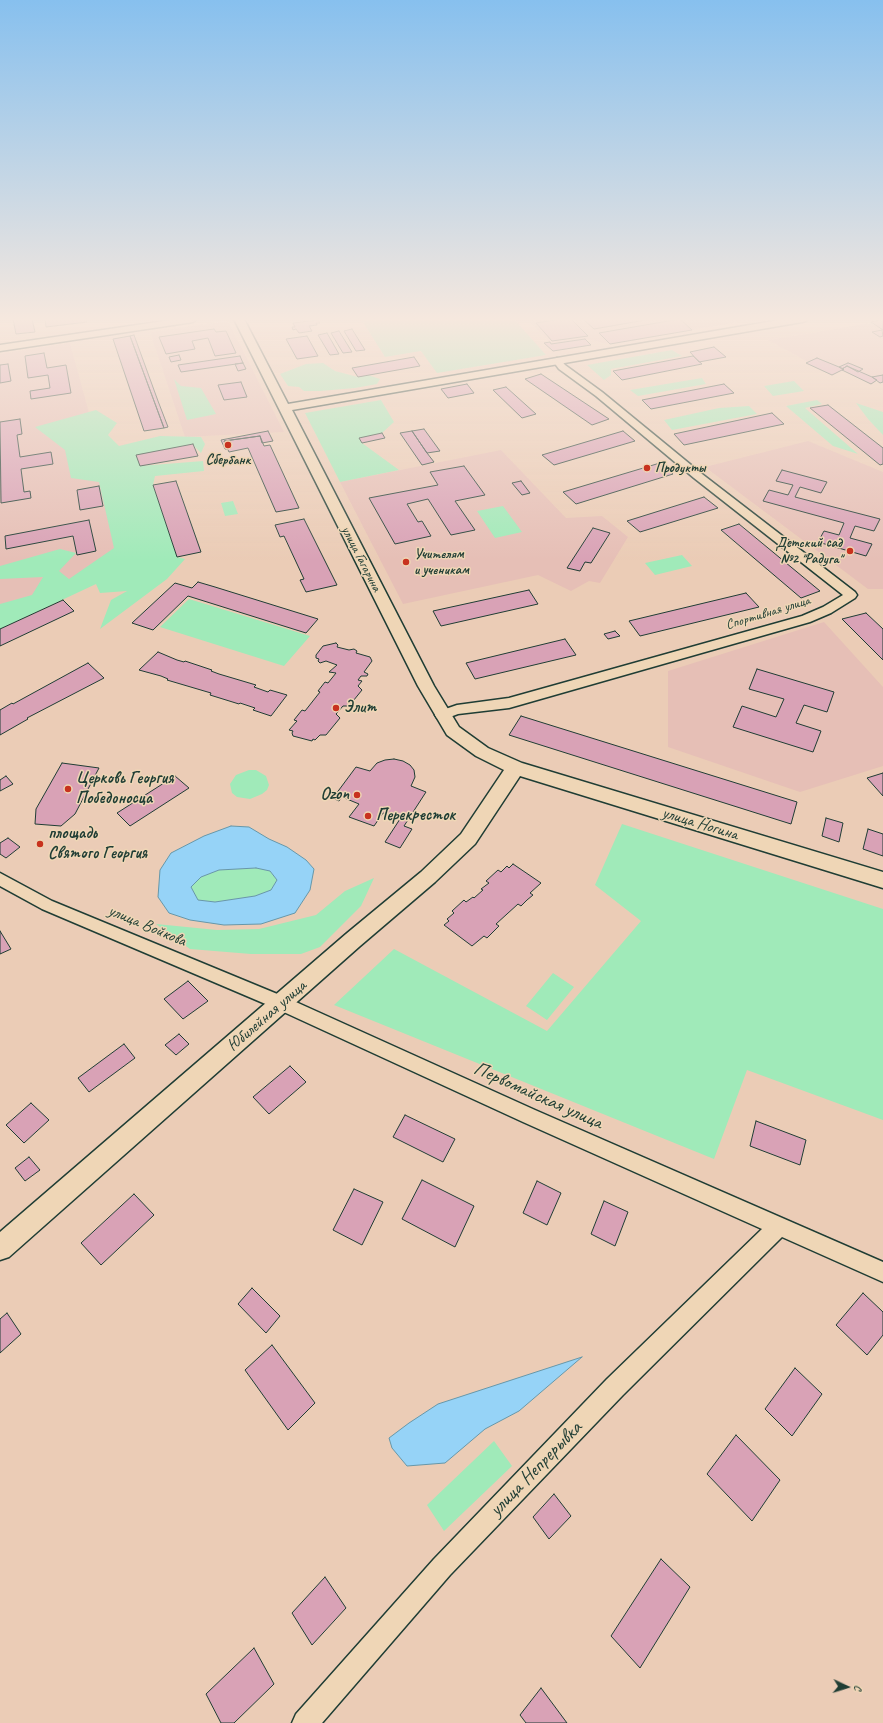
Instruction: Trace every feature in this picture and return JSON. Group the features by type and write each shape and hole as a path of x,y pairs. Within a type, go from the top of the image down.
{"street":[{"name":"улица Гагарина","path":"280,399 442,715 453,731 482,752 516,768"},
{"path":"284,408 334,399"},
{"name":"Спортивная улица","path":"442,715 457,710 509,703 806,619 827,610 851,595 686,466 606,399"},
{"name":"улица Ногина","path":"516,768 883,880"},
{"name":"Юбилейная улица","path":"0,1248 422,882 468,839 516,768"},
{"name":"улица Войкова","path":"0,879 48,905 282,1003"},
{"name":"Первомайская улица","path":"282,1003 529,1116 883,1272"},
{"name":"улица Непрерывка","path":"305,1723 442,1567 615,1386 778,1227"}],"shaded area":[{"path":"0,399 85,399 129,560 0,614"},
{"path":"172,399 268,399 284,432 185,437"},
{"name":"Детский сад №2 \"Радуга\"","path":"808,441 883,472 883,589 868,589 705,467"},
{"path":"501,450 566,518 602,516 628,537 600,583 589,581 571,591 538,575 403,604 340,482"},
{"path":"824,622 883,687 883,766 800,792 668,747 668,671"}],"green space":[{"path":"180,399 208,399 216,414 187,420"},
{"path":"381,400 394,422 382,433 359,438 362,443 399,470 340,482 305,413"},
{"path":"817,400 822,404 805,408 858,454 833,446 786,406"},
{"path":"856,403 883,412 883,435 868,419"},
{"path":"749,406 757,414 672,430 664,420 719,408"},
{"path":"96,410 117,423 108,435 119,446 160,436 201,437 205,444 201,453 193,445 137,455 140,466 203,461 204,471 155,476 153,485 177,557 185,559 167,579 100,629 111,600 127,591 100,593 96,584 0,629 0,604 32,595 43,577 0,579 0,566 60,549 76,553 59,571 69,579 114,548 99,482 71,478 65,450 35,427"},
{"path":"233,501 238,514 225,516 221,503"},
{"path":"503,506 522,532 495,538 477,511"},
{"path":"682,555 692,566 655,575 645,563"},
{"path":"189,599 310,636 284,666 160,627"},
{"path":"249,770 256,770 266,776 269,785 267,790 250,799 237,797 232,793 230,784 236,775"},
{"path":"622,824 883,909 883,1120 747,1070 714,1159 334,1005 394,949 547,1031 641,921 595,885"},
{"path":"256,868 270,871 277,880 271,890 255,896 215,902 198,900 191,887 201,877 219,870"},
{"path":"374,878 361,906 320,947 301,954 251,954 190,949 156,924 217,930 259,929 316,915 345,891"},
{"path":"553,973 574,987 547,1020 526,1006"},
{"path":"494,1441 512,1466 444,1531 427,1505"}],"water":[{"path":"231,826 249,827 269,839 287,847 306,860 314,869 310,890 295,913 261,924 224,925 190,920 169,913 158,897 160,870 171,853 204,836","holes":["256,868 270,871 277,880 271,890 255,896 215,902 198,900 191,887 201,877 219,870"]},
{"path":"582,1357 519,1411 485,1429 445,1463 407,1466 392,1448 389,1438 438,1404"}],"building":[{"path":"133,399 153,399 164,428 144,431"},
{"path":"153,399 157,399 168,427 164,428"},
{"path":"503,399 520,399 536,414 522,418"},
{"path":"555,399 579,399 609,419 592,425"},
{"path":"645,399 701,399 651,409 642,400"},
{"path":"828,405 883,448 883,464 880,465 810,408"},
{"path":"772,413 784,424 684,445 674,434"},
{"path":"20,419 22,434 17,435 20,457 51,452 53,464 21,469 24,492 30,491 31,498 1,503 0,422"},
{"path":"424,429 440,451 427,453 412,431"},
{"path":"268,431 273,441 262,443 260,436 224,441 228,449 225,449 221,440"},
{"path":"412,431 434,462 422,465 400,433"},
{"path":"623,431 635,441 554,465 542,455"},
{"path":"382,433 385,438 362,443 359,438"},
{"path":"260,436 264,446 270,445 299,508 276,512 248,448 229,452 224,441"},
{"path":"193,444 198,456 140,466 136,455"},
{"path":"660,463 673,474 576,504 563,492"},
{"path":"464,466 485,495 455,501 475,530 451,535 428,499 407,504 418,522 422,521 431,536 395,544 369,498 438,485 430,472"},
{"path":"782,470 827,482 821,493 800,487 795,497 880,519 874,531 855,526 850,538 872,544 866,556 818,542 824,531 839,535 844,523 763,501 769,490 788,495 793,485 776,481"},
{"path":"176,481 201,552 177,557 153,485"},
{"path":"521,481 530,493 522,495 512,483"},
{"path":"99,486 103,506 80,510 77,490"},
{"path":"704,497 718,508 640,532 627,521"},
{"path":"304,519 337,585 306,592 300,580 304,579 284,536 280,537 275,525"},
{"path":"89,520 96,551 77,555 73,536 6,549 5,536"},
{"path":"739,524 820,591 801,598 721,530"},
{"path":"593,528 610,533 591,563 585,562 580,571 567,568"},
{"path":"198,582 318,619 306,633 188,596 153,630 132,623 175,583 192,588"},
{"path":"529,590 538,604 441,626 433,611"},
{"path":"746,593 759,607 640,636 629,621"},
{"path":"63,600 74,611 0,646 0,629"},
{"path":"866,613 883,629 883,660 842,619"},
{"path":"615,631 620,636 608,639 604,634"},
{"path":"565,639 576,655 475,679 466,663"},
{"path":"336,643 338,645 337,647 349,650 354,649 357,651 356,653 370,657 372,661 364,672 368,674 367,676 361,676 358,680 362,681 358,686 362,690 349,706 343,706 336,714 340,718 326,735 320,735 312,741 293,736 293,731 289,730 297,721 294,720 302,710 305,711 320,692 318,691 325,682 328,683 336,673 329,672 337,665 326,661 320,663 318,661 319,659 316,658 316,655 323,646"},
{"path":"158,652 177,660 185,661 212,670 211,671 219,674 256,685 254,687 268,692 270,690 287,695 271,716 253,710 255,708 210,695 211,693 139,670"},
{"path":"88,663 104,678 27,718 28,719 0,735 0,710"},
{"path":"757,669 834,692 827,712 804,705 796,723 821,731 813,752 733,727 742,706 776,717 784,699 749,689"},
{"path":"521,716 797,802 791,824 509,735"},
{"path":"394,759 403,761 410,765 414,770 415,777 411,786 426,792 404,826 412,829 400,848 385,842 400,819 383,813 374,826 349,817 359,804 342,797 339,801 333,798 356,767 370,771 377,763"},
{"name":"Церковь Георгия Победоносца","path":"62,763 99,768 75,814 61,826 35,824 36,809"},
{"path":"883,773 883,796 867,778"},
{"path":"6,776 13,784 0,791 0,780"},
{"path":"175,776 189,788 130,826 117,813"},
{"path":"826,818 843,823 839,842 822,836"},
{"path":"868,829 883,834 883,856 863,849"},
{"path":"8,838 20,847 6,858 0,854 0,843"},
{"path":"513,864 541,883 530,893 533,895 521,906 518,904 496,924 499,926 487,938 484,936 472,946 444,925 449,921 447,919 454,913 452,911 464,900 466,902 473,897 474,898 483,890 481,889 489,883 486,881 498,870 501,872 507,866 509,868"},
{"path":"0,931 11,949 0,954"},
{"path":"188,981 208,1001 183,1019 164,999"},
{"path":"179,1034 189,1044 176,1055 165,1045"},
{"path":"124,1044 135,1058 89,1092 78,1078"},
{"path":"290,1066 306,1082 269,1114 253,1097"},
{"path":"31,1103 49,1120 24,1143 6,1125"},
{"path":"405,1115 455,1139 443,1162 393,1137"},
{"path":"756,1121 806,1140 800,1165 750,1146"},
{"path":"29,1157 40,1170 25,1181 15,1168"},
{"path":"422,1180 474,1206 455,1247 402,1219"},
{"path":"537,1181 561,1193 547,1225 523,1213"},
{"path":"354,1189 383,1202 362,1245 333,1230"},
{"path":"134,1194 154,1215 101,1265 81,1243"},
{"path":"604,1201 628,1212 615,1246 591,1234"},
{"path":"252,1288 280,1316 266,1333 238,1304"},
{"path":"863,1293 883,1312 883,1335 867,1355 836,1325"},
{"path":"7,1313 21,1334 0,1353 0,1319"},
{"path":"272,1345 315,1403 288,1430 245,1370"},
{"path":"795,1368 822,1394 792,1436 765,1409"},
{"path":"736,1435 780,1480 752,1521 707,1474"},
{"path":"554,1494 571,1516 549,1539 533,1517"},
{"path":"661,1559 690,1587 640,1668 611,1636"},
{"path":"325,1577 346,1608 312,1645 292,1613"},
{"path":"254,1648 274,1684 234,1723 221,1723 206,1694"},
{"path":"541,1688 567,1723 526,1723 520,1715"}],"place":[{"name":"Сбербанк","path":"228,445"},
{"name":"Продукты","path":"647,468"},
{"name":"Детский сад №2 \"Радуга\"","path":"850,551"},
{"name":"Учителям и ученикам","path":"406,562"},
{"name":"Элит","path":"336,708"},
{"name":"Церковь Георгия Победоносца","path":"68,789"},
{"name":"Ozon","path":"357,795"},
{"name":"Перекресток","path":"368,816"},
{"name":"площадь Святого Георгия","path":"40,844"}]}
